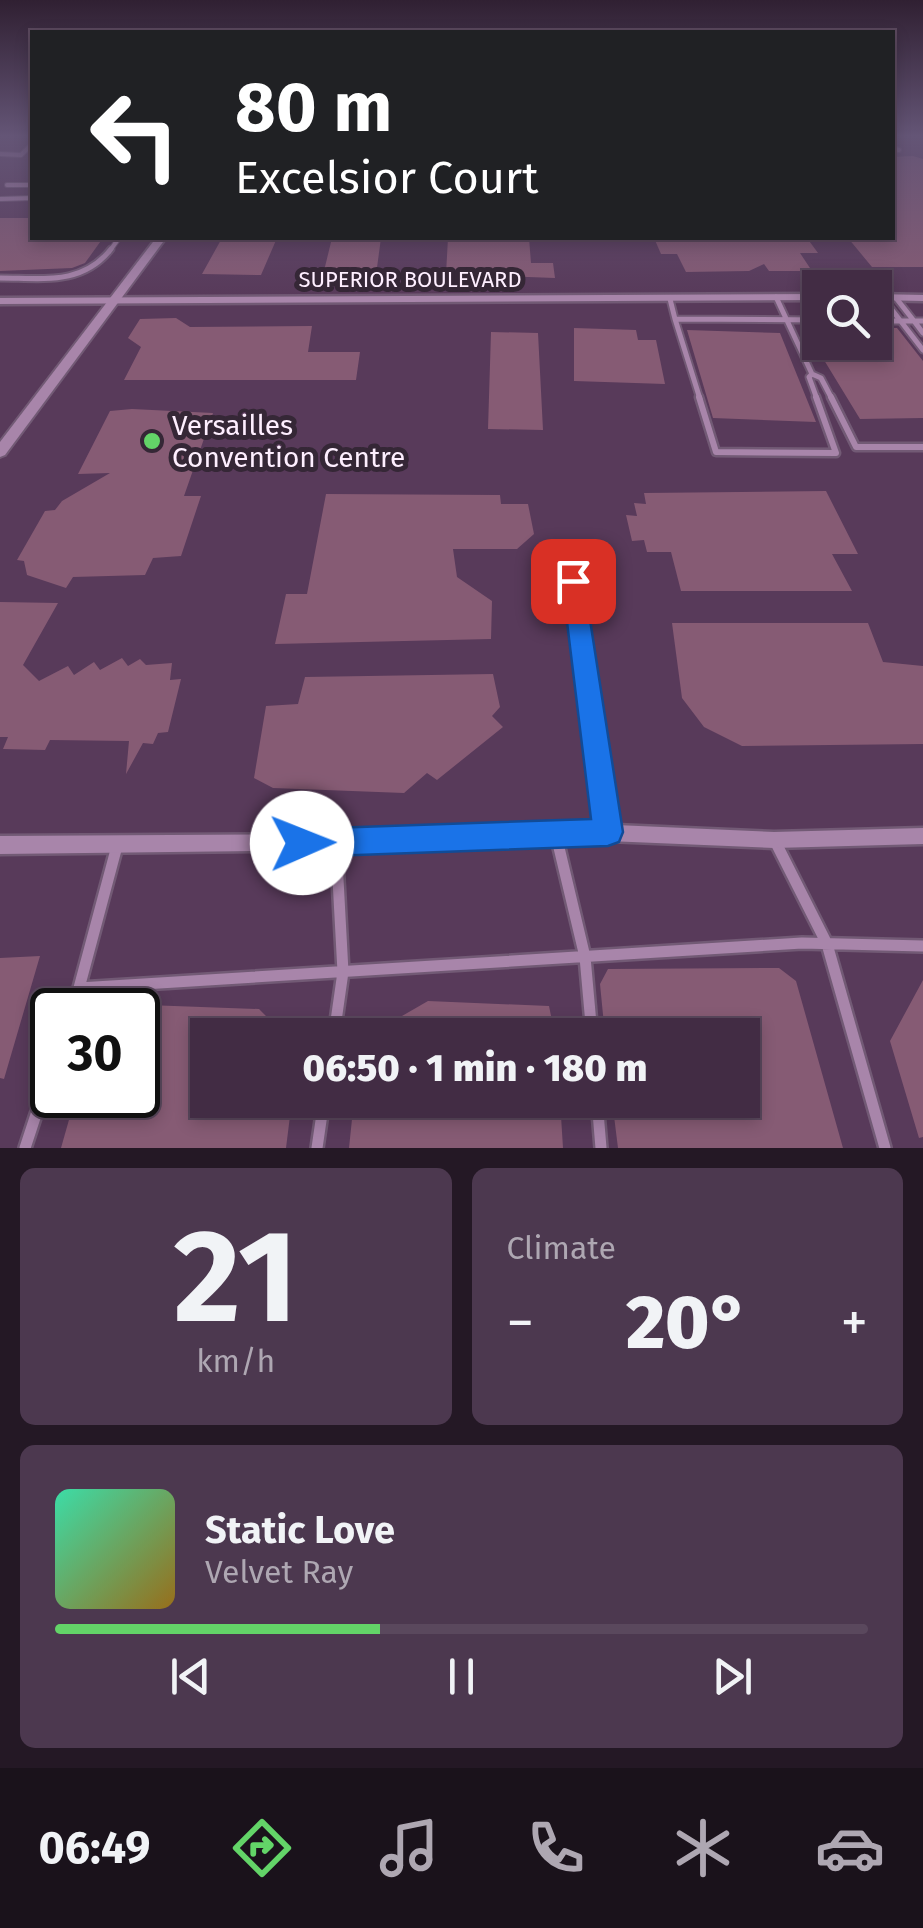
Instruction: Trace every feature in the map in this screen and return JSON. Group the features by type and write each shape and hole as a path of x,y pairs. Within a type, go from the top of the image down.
{"street":[{"path":"0,452 159,240"},
{"name":"SUPERIOR BOULEVARD","path":"0,301 802,297"},
{"path":"892,298 923,298"},
{"path":"573,581 608,832"},
{"path":"0,845 336,842 608,832 774,840 923,836"}],"lane":[{"path":"0,199 30,198"},
{"path":"0,278 86,274 100,265 118,240"},
{"path":"670,298 716,452 836,453 809,377 812,374"},
{"path":"776,298 812,374 822,378 856,448 923,447"},
{"path":"896,298 923,333"},
{"path":"892,312 923,350"},
{"path":"675,319 802,320"},
{"path":"892,321 923,321"},
{"path":"556,835 585,957 590,1018"},
{"path":"774,840 828,944 885,1148"},
{"path":"336,842 343,972 336,1018"},
{"path":"117,846 78,988 828,944 923,946"},
{"path":"25,1148 35,1118"},
{"path":"317,1148 321,1118"},
{"path":"598,1118 600,1148"}],"building":[{"path":"895,189 923,189 923,267 872,267 850,240 895,240"},
{"path":"0,218 30,218 30,240 102,240 85,263 72,268 0,271"},
{"path":"221,240 276,240 261,275 202,274"},
{"path":"332,240 381,240 376,275 323,275"},
{"path":"448,240 529,240 531,263 553,263 555,278 446,274"},
{"path":"655,240 808,240 818,253 800,253 811,270 769,271 764,264 749,271 686,272 677,254 661,254"},
{"path":"176,318 190,327 312,326 308,352 360,352 356,380 124,380 141,347 128,338 140,319"},
{"path":"574,328 636,330 638,340 656,340 665,384 574,381"},
{"path":"892,328 897,328 923,361 923,418 860,419 824,360 892,360"},
{"path":"687,330 780,333 816,422 713,418"},
{"path":"491,332 538,333 543,430 488,429"},
{"path":"110,411 213,413 184,496 201,496 181,556 153,558 145,575 73,577 66,588 27,575 24,561 17,560 45,511 55,510 62,501 110,473 78,474"},
{"path":"826,491 858,554 832,554 852,591 681,591 671,552 647,552 644,540 632,541 626,515 637,516 634,503 646,504 644,493"},
{"path":"326,494 500,495 501,504 528,504 534,534 517,549 453,549 457,577 492,601 491,639 275,644 286,594 307,594"},
{"path":"0,602 58,603 23,665 39,681 68,666 74,675 94,662 100,670 122,658 128,666 140,659 146,665 172,663 170,680 181,679 168,732 158,733 153,744 143,743 126,774 129,741 50,740 45,750 3,749 8,737 0,737"},
{"path":"672,623 868,623 883,662 923,666 923,744 742,746 704,727 682,698"},
{"path":"493,674 500,707 492,716 503,727 437,780 427,773 404,793 273,788 254,778 266,706 298,704 305,677"},
{"path":"40,956 4,1079 0,1078 0,958"},
{"path":"779,968 796,981 843,1148 618,1148 614,1118 760,1118 760,1018 603,1018 600,984 608,969"},
{"path":"923,980 923,1137 919,1138 890,1041"},
{"path":"428,1001 549,1006 551,1018 398,1018"},
{"path":"160,1005 259,1009 268,1018 190,1018 190,1118 290,1118 286,1148 61,1148 69,1118 160,1118"},
{"path":"352,1118 561,1118 563,1148 349,1148"}],"place":[{"name":"Versailles Convention Centre","path":"152,441"}],"route":[{"path":"302,843 608,832 573,581"}]}
